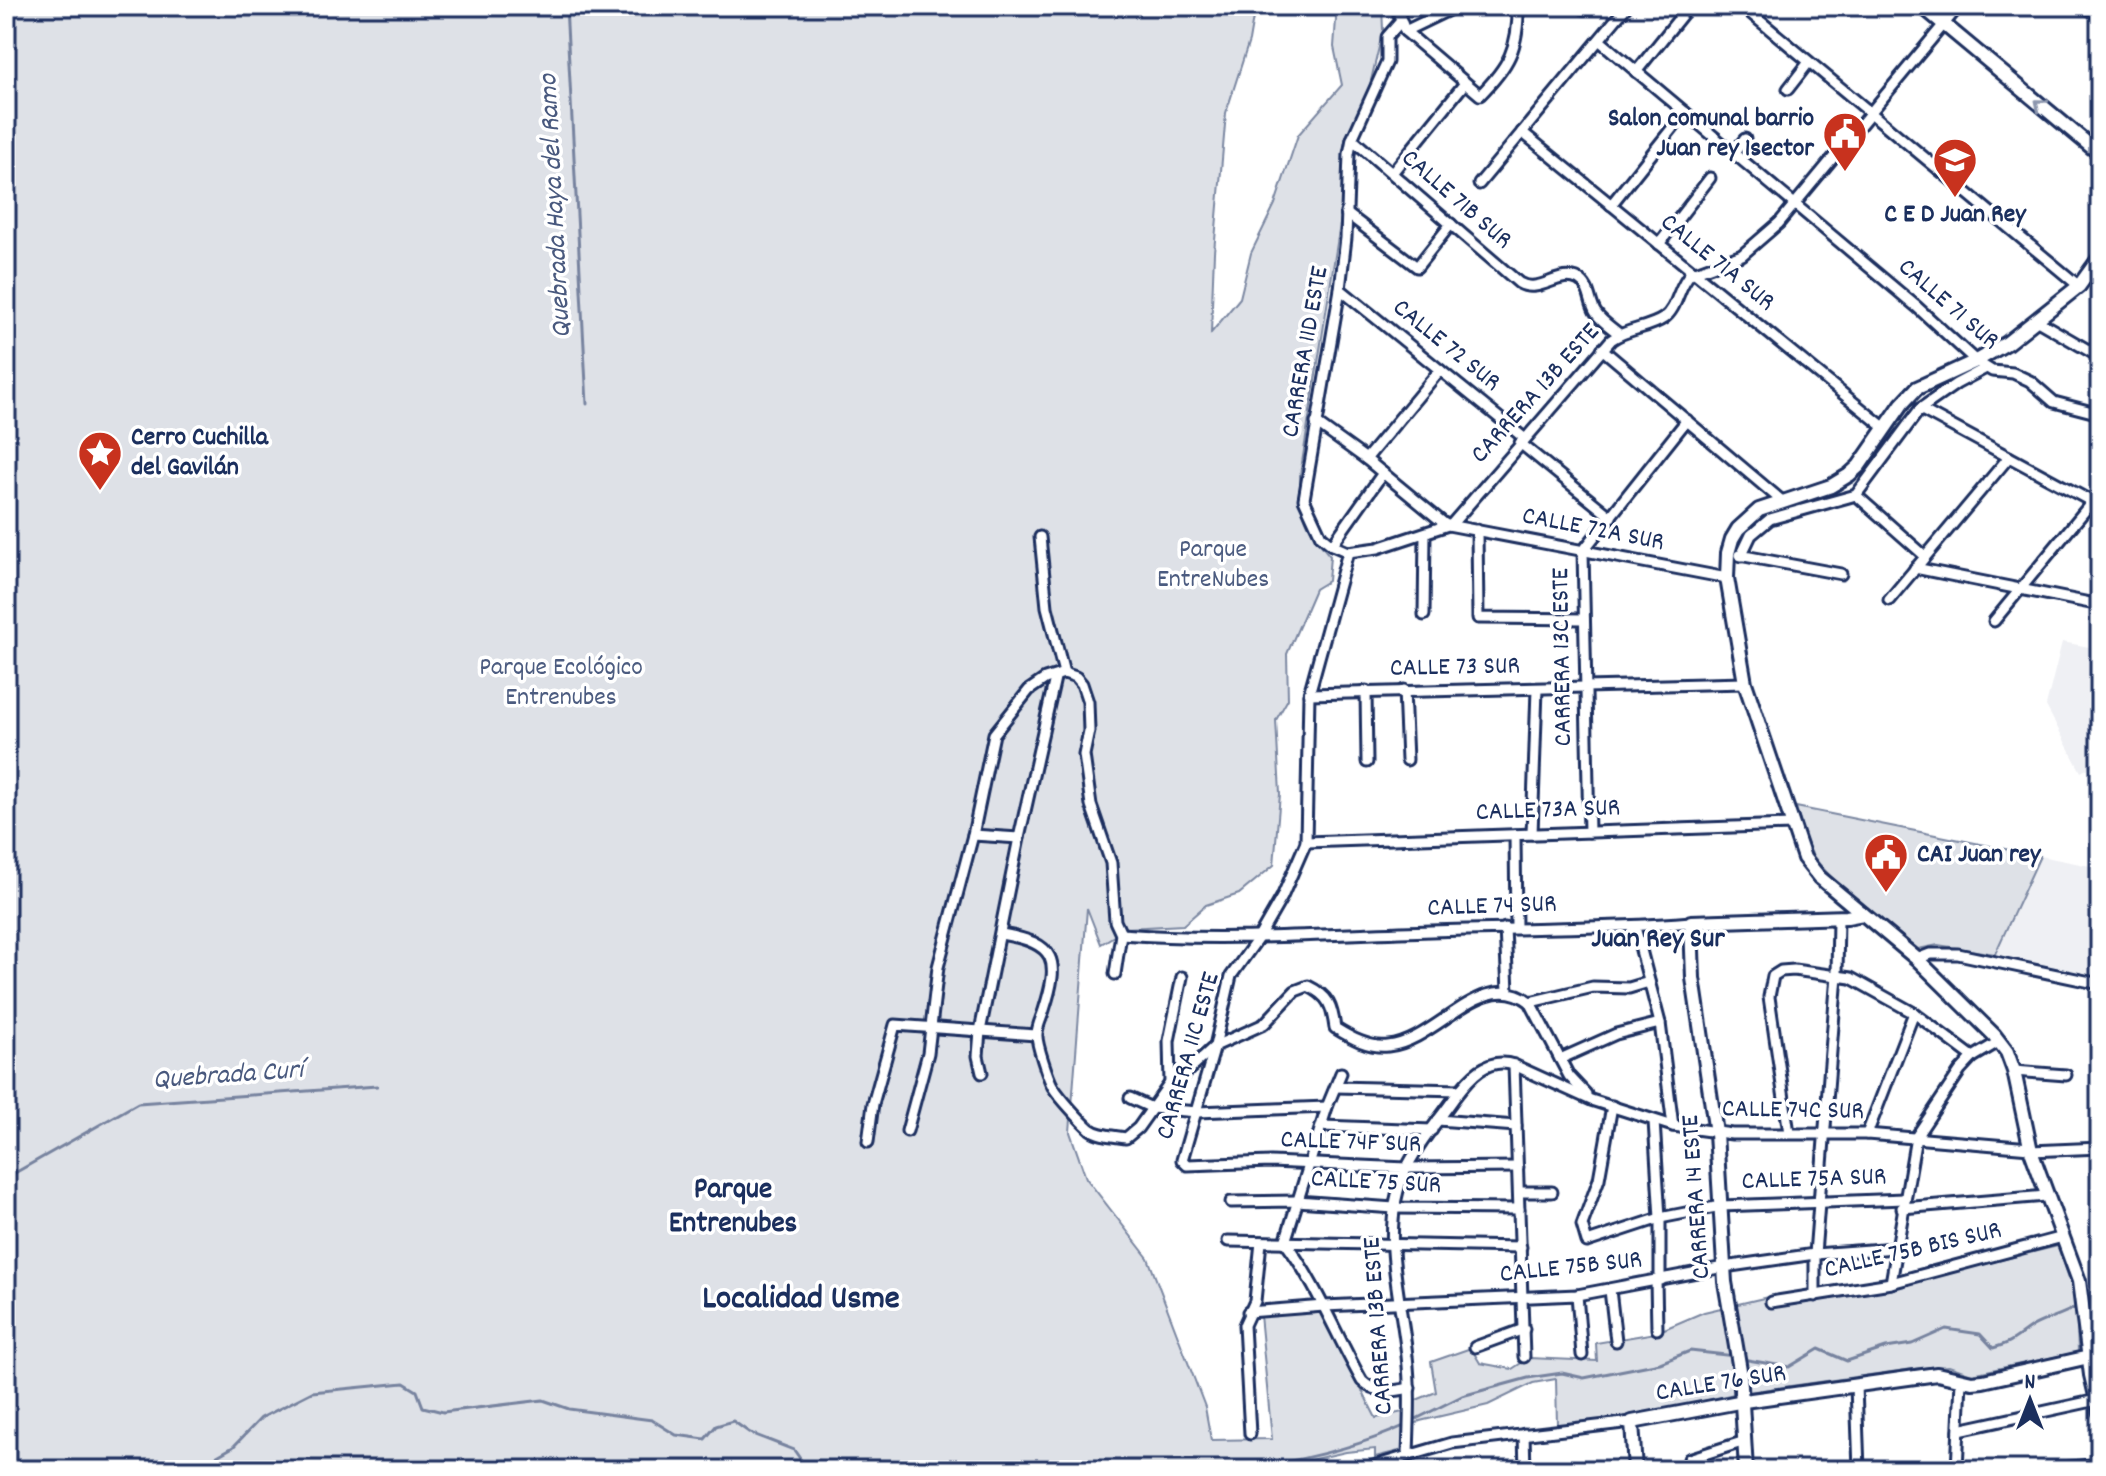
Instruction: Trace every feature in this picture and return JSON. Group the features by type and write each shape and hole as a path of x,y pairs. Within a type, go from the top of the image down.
{"street":[{"path":"1396,6 1403,26 1480,95 1507,66 1513,47 1518,6"},
{"path":"1403,26 1457,6"},
{"path":"1479,184 1627,6"},
{"path":"1636,72 1689,6"},
{"path":"1742,6 2079,286"},
{"path":"1922,6 2100,154"},
{"path":"1694,272 1754,248 1795,205 1959,6"},
{"path":"2086,6 2100,14"},
{"name":"CARRERA 11D ESTE","path":"1332,545 1321,536 1304,499 1340,289 1352,139 1387,62 1387,37 1403,26"},
{"name":"CALLE 71 SUR","path":"1599,40 1917,307 1981,365 2022,376 2054,402 2100,414"},
{"path":"1788,89 1809,62"},
{"path":"1392,173 1465,83"},
{"path":"1611,205 1685,112"},
{"name":"CALLE 71A SUR","path":"1522,132 1885,428"},
{"name":"CALLE 71B SUR","path":"1352,139 1519,283 1534,288 1561,279 1578,280 1584,285 1596,314 1619,334"},
{"path":"1734,153 1745,139"},
{"path":"1659,244 1710,178"},
{"path":"1346,213 1417,267 1451,224"},
{"path":"1741,556 1751,535 1770,519 1856,495 1920,409 1981,365 2079,286 2100,257"},
{"name":"CARRERA 13B ESTE","path":"1448,525 1602,349 1619,334 1662,319 1670,312 1686,279 1694,272"},
{"name":"CALLE 72 SUR","path":"1340,289 1611,517"},
{"path":"2036,320 2100,357"},
{"path":"1602,349 1782,501"},
{"path":"1959,1430 2098,1406 2082,1294 2030,1149 2014,1071 2000,1041 1917,959 1811,868 1799,847 1745,683 1727,578 1732,539 1748,519 1759,510 1841,482 1859,466 1917,388 1981,365"},
{"path":"1366,459 1440,370"},
{"path":"1920,409 2096,504 1994,621"},
{"name":"CARRERA 13C ESTE","path":"1589,832 1583,551 1687,420"},
{"name":"CALLE 72A SUR","path":"1316,423 1448,525 1727,578"},
{"path":"1889,600 2009,457"},
{"path":"1383,473 1332,545 1348,552 1378,548 1448,525"},
{"path":"1856,495 1925,556"},
{"path":"1477,530 1477,617 1482,620 1584,619"},
{"path":"1424,615 1425,534"},
{"path":"982,1073 978,1056 980,1031 1019,838 1060,675 1047,607 1040,537"},
{"name":"CARRERA 11C ESTE","path":"1184,1163 1184,1149 1215,1046 1231,976 1282,897 1306,842 1309,694 1348,552"},
{"path":"1728,553 1841,574"},
{"path":"1915,568 2100,605"},
{"path":"907,1131 928,1053 938,967 973,835 994,734 1029,690 1045,679 1060,675 1076,677 1088,702 1089,731 1084,755 1091,805 1111,863 1115,921 1121,934 1115,974"},
{"name":"CALLE 73 SUR","path":"1309,694 1745,683"},
{"path":"1532,834 1537,689"},
{"path":"1404,690 1407,760"},
{"path":"1366,691 1367,762"},
{"name":"CALLE 73A SUR","path":"1306,842 1792,825"},
{"path":"973,835 1019,838"},
{"path":"1508,991 1515,835"},
{"name":"CALLE 74 SUR","path":"1121,934 1191,939 1635,927 1691,922 1838,918 1863,914"},
{"path":"1815,1296 1815,1254 1837,975 1838,918"},
{"name":"CARRERA 14 ESTE","path":"1691,922 1693,978 1716,1133 1724,1267 1744,1401 1746,1470"},
{"path":"1635,927 1660,1023 1673,1126"},
{"path":"1001,934 1024,938 1043,947 1054,964 1055,977 1036,1035 1053,1087 1092,1131 1126,1138 1138,1128 1170,1083 1180,1078 1215,1046 1264,1024 1295,991 1308,986 1324,993 1332,1005 1335,1028 1359,1042 1388,1046 1423,1035 1484,995 1508,991 1520,995 1530,1002 1569,1076 1591,1100"},
{"path":"1917,959 1938,953 1958,954 2100,984"},
{"path":"1789,1133 1769,997 1773,976 1781,971 1837,975 1867,985 1914,1013 1973,1057"},
{"path":"1170,1083 1171,1029 1182,977"},
{"path":"1530,1002 1593,987 1629,988 1649,982"},
{"path":"1867,1134 1914,1013"},
{"path":"1560,1059 1616,1034 1660,1023"},
{"path":"868,1142 873,1104 895,1025 1036,1035"},
{"path":"1891,1283 1916,1137 1973,1057 2000,1041"},
{"name":"CARRERA 13B ESTE","path":"1408,1455 1410,1388 1392,1245 1394,1208 1407,1168 1474,1073 1494,1063 1514,1065"},
{"path":"1514,1065 1524,1357"},
{"name":"CALLE 74C SUR","path":"1514,1065 1591,1100 1654,1121 1716,1133 1826,1132 1916,1137 2030,1149 2100,1148"},
{"path":"2014,1071 2066,1075"},
{"path":"1285,1242 1327,1107 1341,1073"},
{"path":"1336,1087 1460,1090"},
{"path":"1130,1098 1152,1108 1197,1112 1327,1107"},
{"name":"CALLE 75A SUR","path":"1612,1106 1599,1179 1582,1225 1587,1242 1660,1218 1721,1206 1819,1201 1903,1203 2046,1196"},
{"path":"1438,1120 1516,1126"},
{"path":"1654,1121 1660,1218 1657,1329"},
{"path":"1322,1126 1432,1130"},
{"name":"CALLE 74F SUR","path":"1184,1163 1518,1167"},
{"path":"1519,1192 1552,1192"},
{"name":"CALLE 75 SUR","path":"1231,1202 1297,1201 1394,1208 1519,1209"},
{"name":"CALLE 75B BIS SUR","path":"1771,1302 1891,1283 2063,1237"},
{"path":"1228,1241 1521,1247"},
{"path":"1250,1434 1244,1325 1255,1301 1261,1242"},
{"path":"1285,1242 1299,1260 1356,1371 1369,1388 1391,1391 1410,1388"},
{"name":"CALLE 75B SUR","path":"1248,1312 1577,1295 1724,1267 1815,1254 1896,1248"},
{"path":"1610,1290 1616,1341"},
{"path":"1577,1295 1582,1355"},
{"path":"1475,1347 1524,1329"},
{"name":"CALLE 76 SUR","path":"1360,1470 1452,1443 1632,1422 1744,1401 1937,1374 1961,1380 1996,1379 2089,1357"},
{"path":"1957,1470 1961,1380"},
{"path":"1856,1386 1859,1470"},
{"path":"1632,1422 1635,1470"},
{"path":"1524,1434 1525,1470"},
{"path":"1689,1459 1745,1441"},
{"path":"2043,1470 2100,1464"}],"shaded area":[{"path":"2062,642 2100,649 2100,762 2081,772 2046,706"},
{"path":"2040,856 2100,868 2100,976 1995,954"}],"green space":[{"name":"Parque Ecológico Entrenubes","path":"6,6 1255,6 1249,41 1226,113 1214,252 1211,333 1240,298 1251,253 1275,204 1298,135 1342,85 1334,47 1337,6 1382,6 1383,30 1368,93 1346,143 1342,212 1300,475 1306,519 1330,556 1328,581 1315,589 1287,654 1288,699 1276,720 1280,794 1274,865 1239,894 1206,905 1183,925 1127,928 1101,944 1087,908 1070,1132 1086,1178 1148,1258 1205,1407 1211,1440 1272,1439 1260,1315 1321,1310 1376,1418 1403,1412 1404,1405 1436,1392 1431,1362 1471,1348 1480,1363 1512,1369 1529,1358 1597,1361 1596,1343 1655,1333 1704,1312 1768,1297 1770,1306 1911,1282 2058,1246 2076,1298 2078,1352 1972,1374 1949,1366 1920,1368 1734,1394 1639,1416 1557,1425 1556,1379 1533,1383 1488,1405 1420,1421 1403,1432 1403,1450 1375,1457 1375,1449 1346,1452 1274,1470 6,1470"},
{"path":"1796,807 2040,856 1995,954 1938,945 1918,949 1846,890 1821,865 1807,843"}],"waterway":[{"name":"Quebrada Haya del Ramo","path":"566,6 587,404"},
{"name":"Quebrada Curí","path":"6,1178 138,1103 377,1086"},
{"path":"2086,1302 2100,1294"},
{"path":"1742,1359 1789,1367 1819,1349 1847,1361 1886,1348 1912,1344 1946,1329 1980,1334 1993,1348 2076,1307"},
{"path":"1412,1421 1462,1396 1528,1378 1562,1373 1584,1378 1660,1363 1690,1351 1735,1356"},
{"path":"172,1470 192,1465 198,1467 233,1447 261,1418 312,1392 404,1383 417,1391 423,1407 443,1412 543,1400 569,1409 652,1420 676,1435 705,1439 716,1426 733,1421 750,1433 794,1450 808,1470"},
{"path":"1238,1470 1324,1454 1406,1425"}],"place":[{"name":"Salon comunal barrio Juan rey 1sector","path":"1845,173"},
{"name":"C E D Juan Rey","path":"1955,199"},
{"name":"Cerro Cuchilla del Gavilán","path":"100,492"},
{"name":"CAI Juan rey","path":"1886,894"}],"district":[{"name":"Juan Rey Sur","path":"1658,941"},
{"name":"Parque Entrenubes","path":"733,1208"},
{"name":"Localidad Usme","path":"801,1300"}],"park label":[{"name":"Parque EntreNubes","path":"1213,565"}]}
